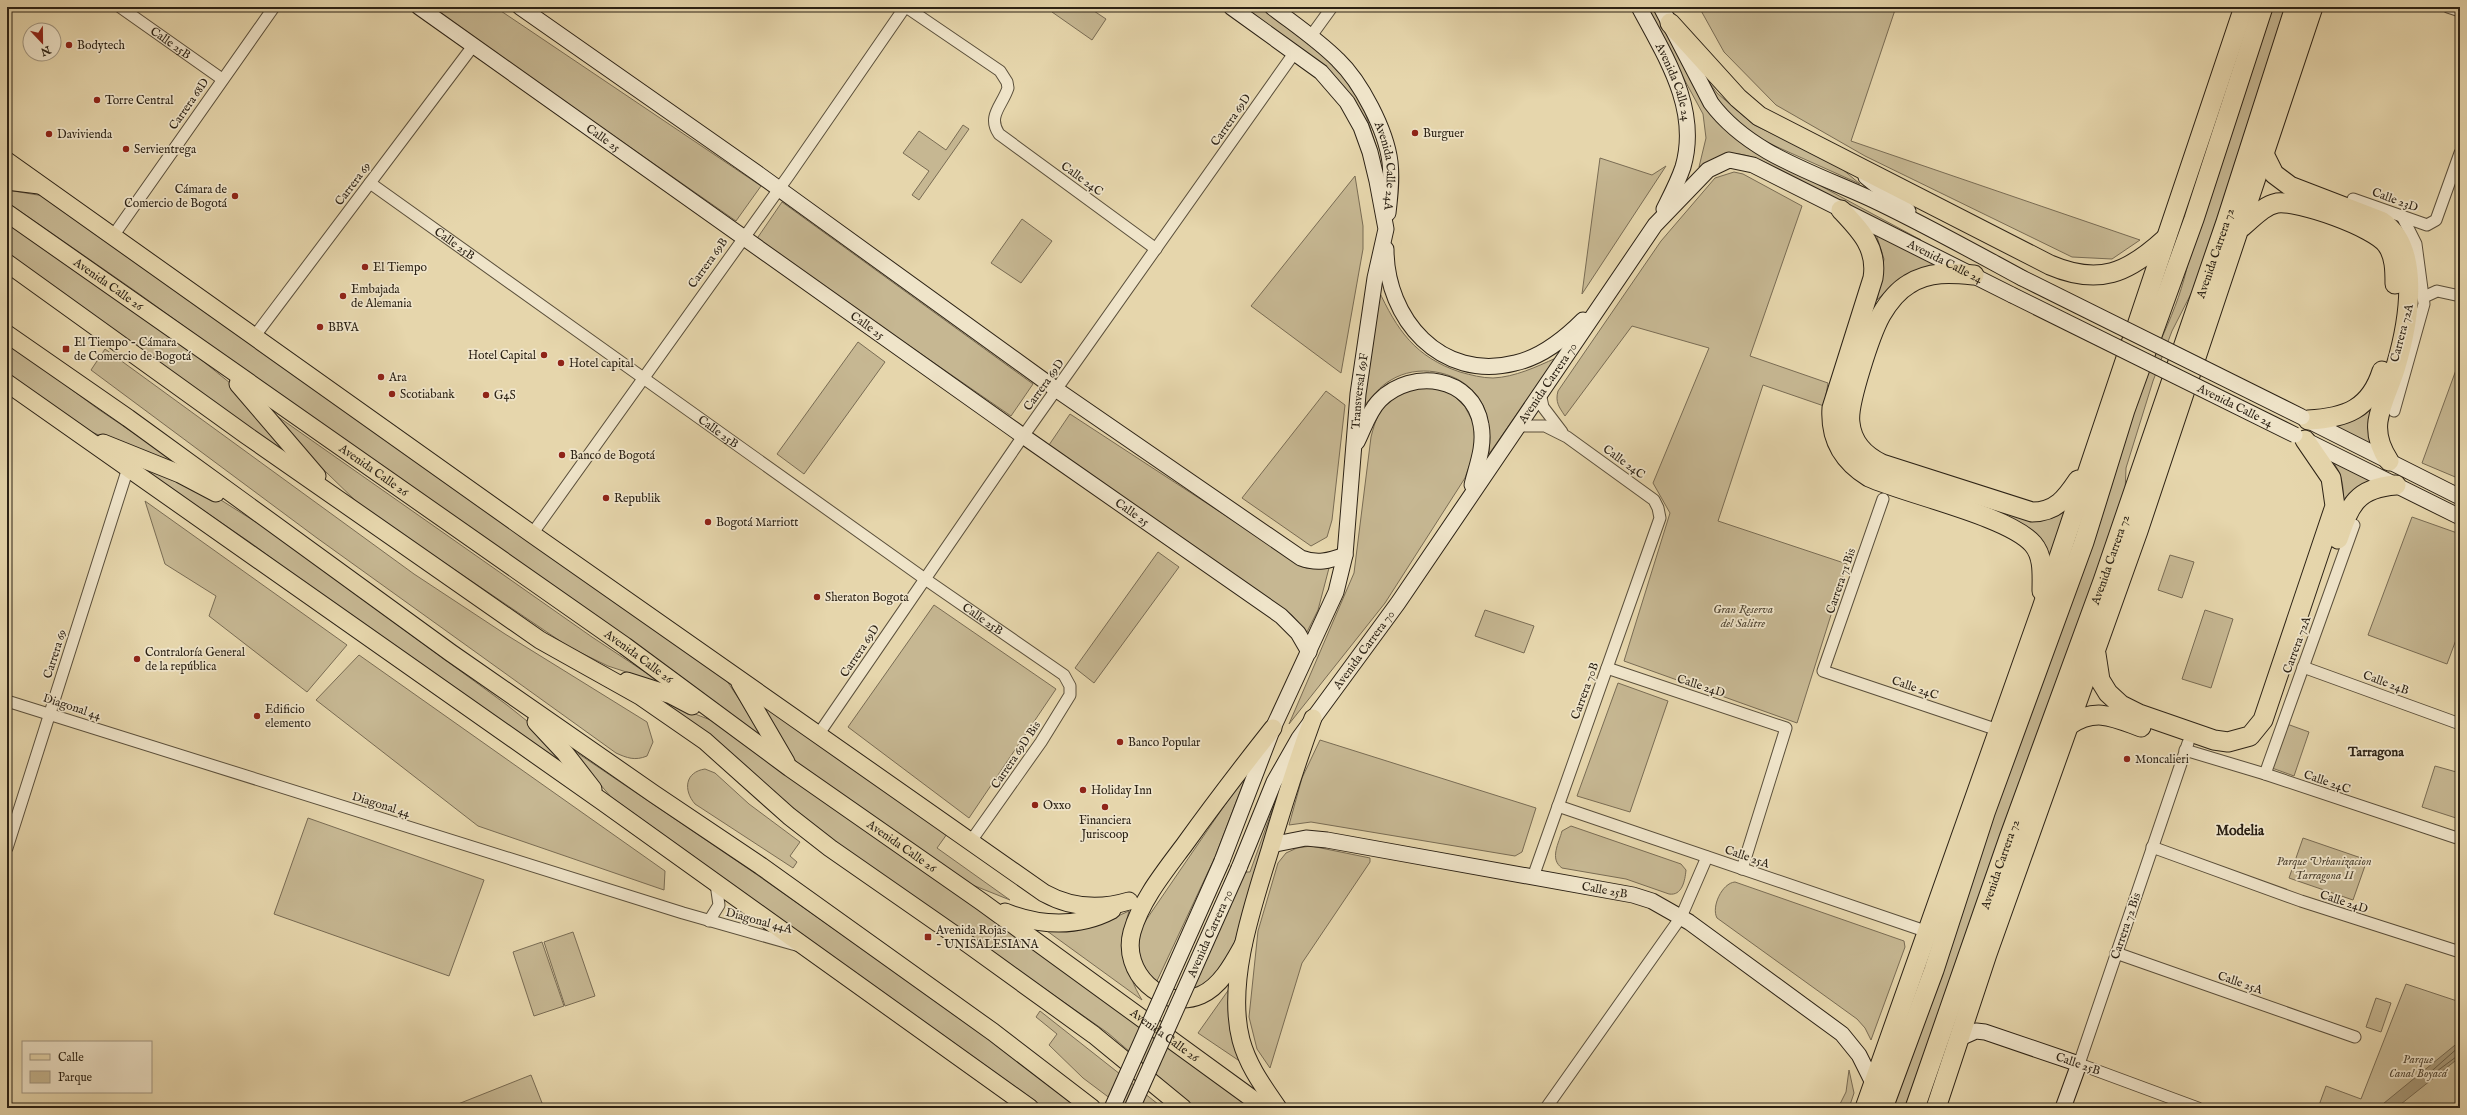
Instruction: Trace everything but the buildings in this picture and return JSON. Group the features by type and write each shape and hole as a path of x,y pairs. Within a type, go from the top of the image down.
{"highway":[{"path":"1865,1108 1928,932 1961,832 2042,608 2091,458 2244,7"},
{"path":"1883,1108 1934,970 1985,812 2084,542 2126,410 2194,219 2263,7"},
{"name":"Avenida Carrera 72","path":"1915,1108 2009,838 2103,581 2223,229 2295,7"},
{"name":"Avenida Carrera 72","path":"1936,1108 1958,1039 2096,650 2241,228 2313,7"},
{"path":"1665,11 1738,98 1759,116 1841,156 2050,265 2080,275 2096,276 2119,271 2141,259 2166,238"},
{"path":"2185,182 2215,152"},
{"path":"2265,156 2274,174 2290,186 2381,221 2390,226 2401,242 2407,264 2406,325 2396,367 2378,420 2381,447 2389,461"},
{"path":"2241,228 2263,209 2277,203 2291,204 2367,228 2381,238 2391,252 2395,271 2393,329 2387,357 2374,391 2360,407 2352,411 2332,418 2305,419"},
{"path":"1841,210 1864,235 1874,261 1873,278 1832,408 1832,418 1837,442 1848,460 1869,477 1979,515 2013,529 2033,544 2040,557 2042,569 2042,608"},
{"path":"1974,275 1945,272 1928,275 1908,284 1894,297 1876,326 1851,405 1849,423 1855,441 1871,459 1882,464 2032,512 2050,510 2066,498 2091,458"},
{"path":"2096,650 2100,680 2108,693 2128,709 2221,742 2241,740 2255,732 2263,720 2335,506 2331,478 2300,438"},
{"path":"2069,725 2087,715 2103,715 2187,746 2214,752 2237,754 2254,749 2265,739 2271,730 2308,620 2347,514 2357,498 2365,492 2374,488 2396,485"},
{"path":"1979,515 1984,497"},
{"path":"1961,832 1985,812"}],"main road":[{"name":"Calle 25","path":"418,7 1023,436 1281,616 1298,633 1309,652"},
{"path":"520,7 778,189 1056,390 1301,558 1313,562 1323,562 1346,555"},
{"name":"Avenida Calle 24A","path":"1231,7 1321,72 1347,102 1361,127 1370,152 1386,229"},
{"name":"Avenida Calle 24A","path":"1272,7 1311,36 1338,59 1356,81 1384,140 1390,160 1391,182 1386,229"},
{"name":"Avenida Calle 24","path":"1639,7 1673,73 1686,117 1687,148 1683,166 1655,226"},
{"name":"Avenida Calle 24","path":"1665,11 1712,103 1738,132 1776,156 1931,229 2022,278 2460,496"},
{"path":"1841,156 1931,229"},
{"name":"Avenida Calle 24","path":"1655,226 1708,170 1730,160 1753,165 2460,517"},
{"path":"7,161 532,534 971,841 1020,878 1061,901 1095,907 1129,901"},
{"path":"7,181 42,186"},
{"name":"Avenida Calle 26","path":"7,213 220,364 612,637 790,768 982,902 1265,1108"},
{"name":"Avenida Carrera 70","path":"1132,1108 1239,868 1281,768 1313,718 1398,603 1468,497 1655,226"},
{"path":"1386,229 1386,258 1397,304 1413,331 1423,341 1458,361 1476,366 1497,367 1516,363 1540,354 1559,341 1604,300"},
{"name":"Transversal 69F","path":"1346,555 1352,453 1358,394 1375,278 1386,229"},
{"path":"7,263 540,640 640,696 705,741 789,816 825,844 968,944 1094,1035 1183,1108"},
{"path":"7,334 128,418 275,526 490,680 767,870 993,1032 1092,1108"},
{"path":"220,364 312,471 357,512"},
{"path":"1352,453 1372,409 1388,392 1416,380 1440,382 1461,392 1470,402 1481,423 1481,450 1468,497"},
{"path":"7,383 603,802 802,947 1029,1108"},
{"path":"79,434 180,474 275,526"},
{"name":"Avenida Carrera 70","path":"1112,1108 1222,861 1273,728 1336,592 1346,555"},
{"path":"584,665 671,695 732,725"},
{"path":"737,677 790,768"},
{"path":"490,680 538,724 560,747 603,802"},
{"path":"1278,1108 1256,1077 1241,1040 1237,1017 1243,945 1294,768 1313,718"},
{"path":"1243,945 1226,974 1213,987 1201,995 1187,999 1173,999 1157,993 1139,974 1133,961 1131,945 1132,933 1138,916 1159,879 1273,728"},
{"name":"Calle 25B","path":"1271,845 1306,838 1327,840 1633,895 1652,901 1681,917 1842,1034 1859,1055 1873,1083"},
{"path":"982,902 1022,919 1058,924 1090,919 1129,901 1159,879"},
{"name":"Calle 25B","path":"1958,1039 1976,1031 1984,1032 2079,1064"},
{"name":"Carrera 72 Bis","path":"2063,1108 2079,1064"}],"street":[{"name":"Calle 25B","path":"120,7 222,79"},
{"name":"Carrera 68D","path":"113,236 274,7"},
{"name":"Carrera 69B","path":"532,534 906,7"},
{"name":"Calle 24C","path":"906,7 1000,71 1008,82 1006,94 995,112 995,128 999,134 1156,249"},
{"path":"1311,36 1332,7"},
{"path":"2448,7 2460,11"},
{"name":"Carrera 69","path":"254,337 473,46"},
{"name":"Carrera 69D","path":"818,735 1023,436 1295,52"},
{"name":"Calle 23D","path":"2353,199 2427,225 2436,220 2460,153"},
{"name":"Calle 25B","path":"370,183 1067,679"},
{"name":"Carrera 72A","path":"2394,411 2424,310 2424,297 2416,244 2402,216"},
{"path":"2424,297 2437,291 2460,296"},
{"name":"Calle 24C","path":"1540,393 1548,414 1567,437"},
{"name":"Calle 24C","path":"1518,426 1545,426 1567,437 1654,500 1660,513"},
{"name":"Carrera 69","path":"7,848 128,468"},
{"name":"Carrera 71 Bis","path":"1823,671 1883,499"},
{"name":"Carrera 70B","path":"1534,877 1660,513"},
{"name":"Carrera 72A","path":"2265,774 2354,525"},
{"name":"Calle 24B","path":"2303,667 2460,724"},
{"name":"Calle 24D","path":"1607,668 1786,728 1742,869"},
{"name":"Calle 24C","path":"1823,671 1998,730"},
{"name":"Carrera 69D Bis","path":"971,841 1041,742 1070,695 1067,679"},
{"name":"Diagonal 44","path":"7,701 708,921"},
{"name":"Calle 24C","path":"2187,746 2460,840"},
{"name":"Carrera 72 Bis","path":"2079,1064 2187,746"},
{"name":"Calle 25A","path":"1558,806 1928,932"},
{"name":"Calle 24D","path":"2152,847 2301,901 2460,952"},
{"path":"1546,1108 1681,917 1707,857"},
{"path":"708,921 719,905 716,884"},
{"name":"Diagonal 44A","path":"708,921 802,947"},
{"name":"Calle 25A","path":"2116,953 2355,1036"},
{"name":"Calle 25B","path":"2079,1064 2198,1108"}],"green space":[{"path":"429,7 495,7 761,186 736,221"},
{"path":"1056,7 1088,7 1106,19 1092,40 1052,12"},
{"path":"1242,7 1259,7 1330,60 1349,82 1363,106 1376,146 1364,122 1318,61"},
{"path":"1645,7 1652,7 1696,85 1754,150 1921,240 1802,184 1756,158 1733,154 1723,156 1699,167 1706,138 1703,114"},
{"path":"1699,7 1896,7 1851,141 2140,240 2112,259 2072,257 1865,156 1776,105 1724,52"},
{"path":"2269,7 2290,7 2198,280 2172,331 2153,381 2126,468 2125,493 1911,1108 1891,1108 2140,384 2172,315 2178,298 2184,280 2191,243"},
{"path":"1708,81 1717,93 1754,125 1835,163 1860,184 1747,132 1727,113"},
{"path":"963,125 969,129 919,200 912,195 929,171 903,153 919,131 946,150"},
{"path":"1600,158 1652,175 1666,166 1582,294"},
{"name":"Gran Reserva del Salitre","path":"1734,172 1743,174 1802,206 1750,356 1828,383 1824,406 1763,385 1718,521 1847,564 1797,723 1624,661 1670,513 1653,483 1709,348 1632,326 1565,416 1557,401 1558,391 1661,241 1715,178"},
{"path":"1355,176 1363,226 1363,249 1341,373 1251,306"},
{"path":"7,190 44,196 727,681 768,743 679,675 369,460 138,293 7,202"},
{"path":"782,202 1033,384 1011,416 756,240"},
{"path":"1022,219 1052,241 1021,283 991,263"},
{"path":"7,223 188,349 230,383 295,460 7,255"},
{"path":"1876,234 1943,265 1932,266 1906,275 1877,300 1884,259"},
{"path":"1378,289 1392,317 1409,340 1419,350 1444,366 1472,375 1493,378 1509,376 1525,371 1556,358 1489,454 1490,438 1488,422 1483,406 1475,393 1467,385 1457,379 1435,372 1424,371 1401,375 1383,385 1363,407"},
{"path":"7,342 98,409 175,461 173,465 89,431 7,374"},
{"path":"858,342 885,362 804,474 777,454"},
{"path":"105,349 414,574 505,634 647,722 653,742 647,756 631,758 616,753 317,538 91,370"},
{"path":"2460,359 2460,479 2422,463"},
{"path":"1420,385 1437,388 1452,394 1465,407 1474,424 1477,444 1465,478 1385,603 1289,724 1354,573 1371,437 1374,425 1382,409 1387,403 1400,394"},
{"path":"1326,391 1345,405 1332,520 1327,537 1311,546 1242,498"},
{"path":"2377,398 2372,448 2329,427"},
{"path":"267,409 592,637 663,684 608,666 569,647 362,507 291,438"},
{"path":"1070,414 1306,568 1329,568 1318,610 1307,632 1292,615 1049,445"},
{"path":"2334,463 2372,481 2341,511 2343,486 2340,474"},
{"path":"140,467 213,495 262,526 507,705 537,729 572,769 378,637 251,543"},
{"path":"145,501 347,645 307,692 209,616 216,596 165,564"},
{"path":"1994,508 2022,516 2040,519 2058,515 2067,510 2050,561 2043,542 2037,535 2021,525 1992,515"},
{"path":"2412,517 2460,534 2460,629 2447,664 2368,635"},
{"path":"1158,552 1179,567 1094,683 1075,668"},
{"path":"2170,555 2194,562 2182,598 2158,590"},
{"path":"934,605 1056,689 969,818 848,727"},
{"path":"1485,610 1534,626 1524,653 1475,636"},
{"path":"2205,610 2233,619 2211,688 2182,679"},
{"path":"359,655 665,871 664,890 478,826 316,700"},
{"path":"1618,683 1668,701 1630,812 1577,796"},
{"path":"754,697 947,834 937,848 1010,900 965,882 792,763"},
{"path":"657,699 713,721 921,867 1253,1108 1195,1108 1108,1033 837,843 772,793"},
{"path":"2287,724 2309,732 2294,776 2272,768"},
{"path":"1320,740 1536,808 1522,852 1515,856 1311,822 1289,825 1302,778"},
{"path":"567,746 753,872 1010,1053 1081,1108 1043,1108 611,797"},
{"path":"2435,766 2460,773 2460,805 2456,818 2422,807"},
{"path":"705,769 715,773 749,804 800,842 790,856 797,862 793,868 695,804 689,793 688,782 693,774"},
{"path":"1248,771 1215,857 1156,983 1145,968 1139,955 1138,941 1140,932 1144,923"},
{"path":"1279,791 1233,948 1219,974 1192,992 1245,872 1250,872"},
{"path":"308,818 484,880 449,976 274,914"},
{"path":"1571,826 1681,864 1686,870 1682,887 1677,893 1669,894 1626,879 1562,868 1556,860 1556,851 1562,831"},
{"name":"Parque Urbanizacion Tarragona II","path":"2303,838 2367,860 2353,900 2289,878"},
{"path":"1311,846 1370,858 1370,862 1302,963 1270,1068 1257,1049 1249,1017 1258,931 1278,863 1286,853 1297,848"},
{"path":"1735,882 1904,941 1905,947 1871,1040 1865,1028 1857,1019 1717,918 1715,908 1719,896 1726,886"},
{"path":"1129,911 1125,934 1126,957 1132,979 1142,1000 1047,931 1068,930 1089,926"},
{"path":"573,932 595,996 565,1006 544,942"},
{"path":"542,942 564,1006 534,1016 513,952"},
{"name":"Parque Canal Boyacá","path":"2406,984 2460,1002 2460,1108 2318,1108 2326,1086 2361,1099"},
{"path":"1232,985 1241,1062 1198,1033"},
{"path":"2376,998 2391,1003 2381,1032 2366,1027"},
{"path":"1040,1011 1163,1108 1123,1108 1083,1078 1049,1045 1057,1034 1036,1017"},
{"path":"1849,1070 1854,1093 1849,1108 1838,1108 1846,1092"},
{"path":"531,1075 544,1108 448,1108"}],"water":[{"path":"2460,1041 2460,1057 2396,1108 2378,1108"}],"place":[{"name":"Bodytech","path":"69,45"},
{"name":"Torre Central","path":"97,100"},
{"name":"Burguer","path":"1415,133"},
{"name":"Davivienda","path":"49,134"},
{"name":"Servientrega","path":"126,149"},
{"name":"Cámara de Comercio de Bogotá","path":"235,196"},
{"name":"El Tiempo","path":"365,267"},
{"name":"Embajada de Alemania","path":"343,296"},
{"name":"BBVA","path":"320,327"},
{"name":"El Tiempo - Cámara de Comercio de Bogotá","path":"66,349"},
{"name":"Hotel Capital","path":"544,355"},
{"name":"Hotel capital","path":"561,363"},
{"name":"Ara","path":"381,377"},
{"name":"Scotiabank","path":"392,394"},
{"name":"G4S","path":"486,395"},
{"name":"Banco de Bogotá","path":"562,455"},
{"name":"Republik","path":"606,498"},
{"name":"Bogotá Marriott","path":"708,522"},
{"name":"Sheraton Bogota","path":"817,597"},
{"name":"Contraloría General de la república","path":"137,659"},
{"name":"Edificio elemento","path":"257,716"},
{"name":"Banco Popular","path":"1120,742"},
{"name":"Moncalieri","path":"2127,759"},
{"name":"Holiday Inn","path":"1083,790"},
{"name":"Oxxo","path":"1035,805"},
{"name":"Financiera Juriscoop","path":"1105,807"},
{"name":"Avenida Rojas - UNISALESIANA","path":"928,937"}],"district":[{"name":"Tarragona","path":"2376,752"},
{"name":"Modelia","path":"2240,831"}]}
